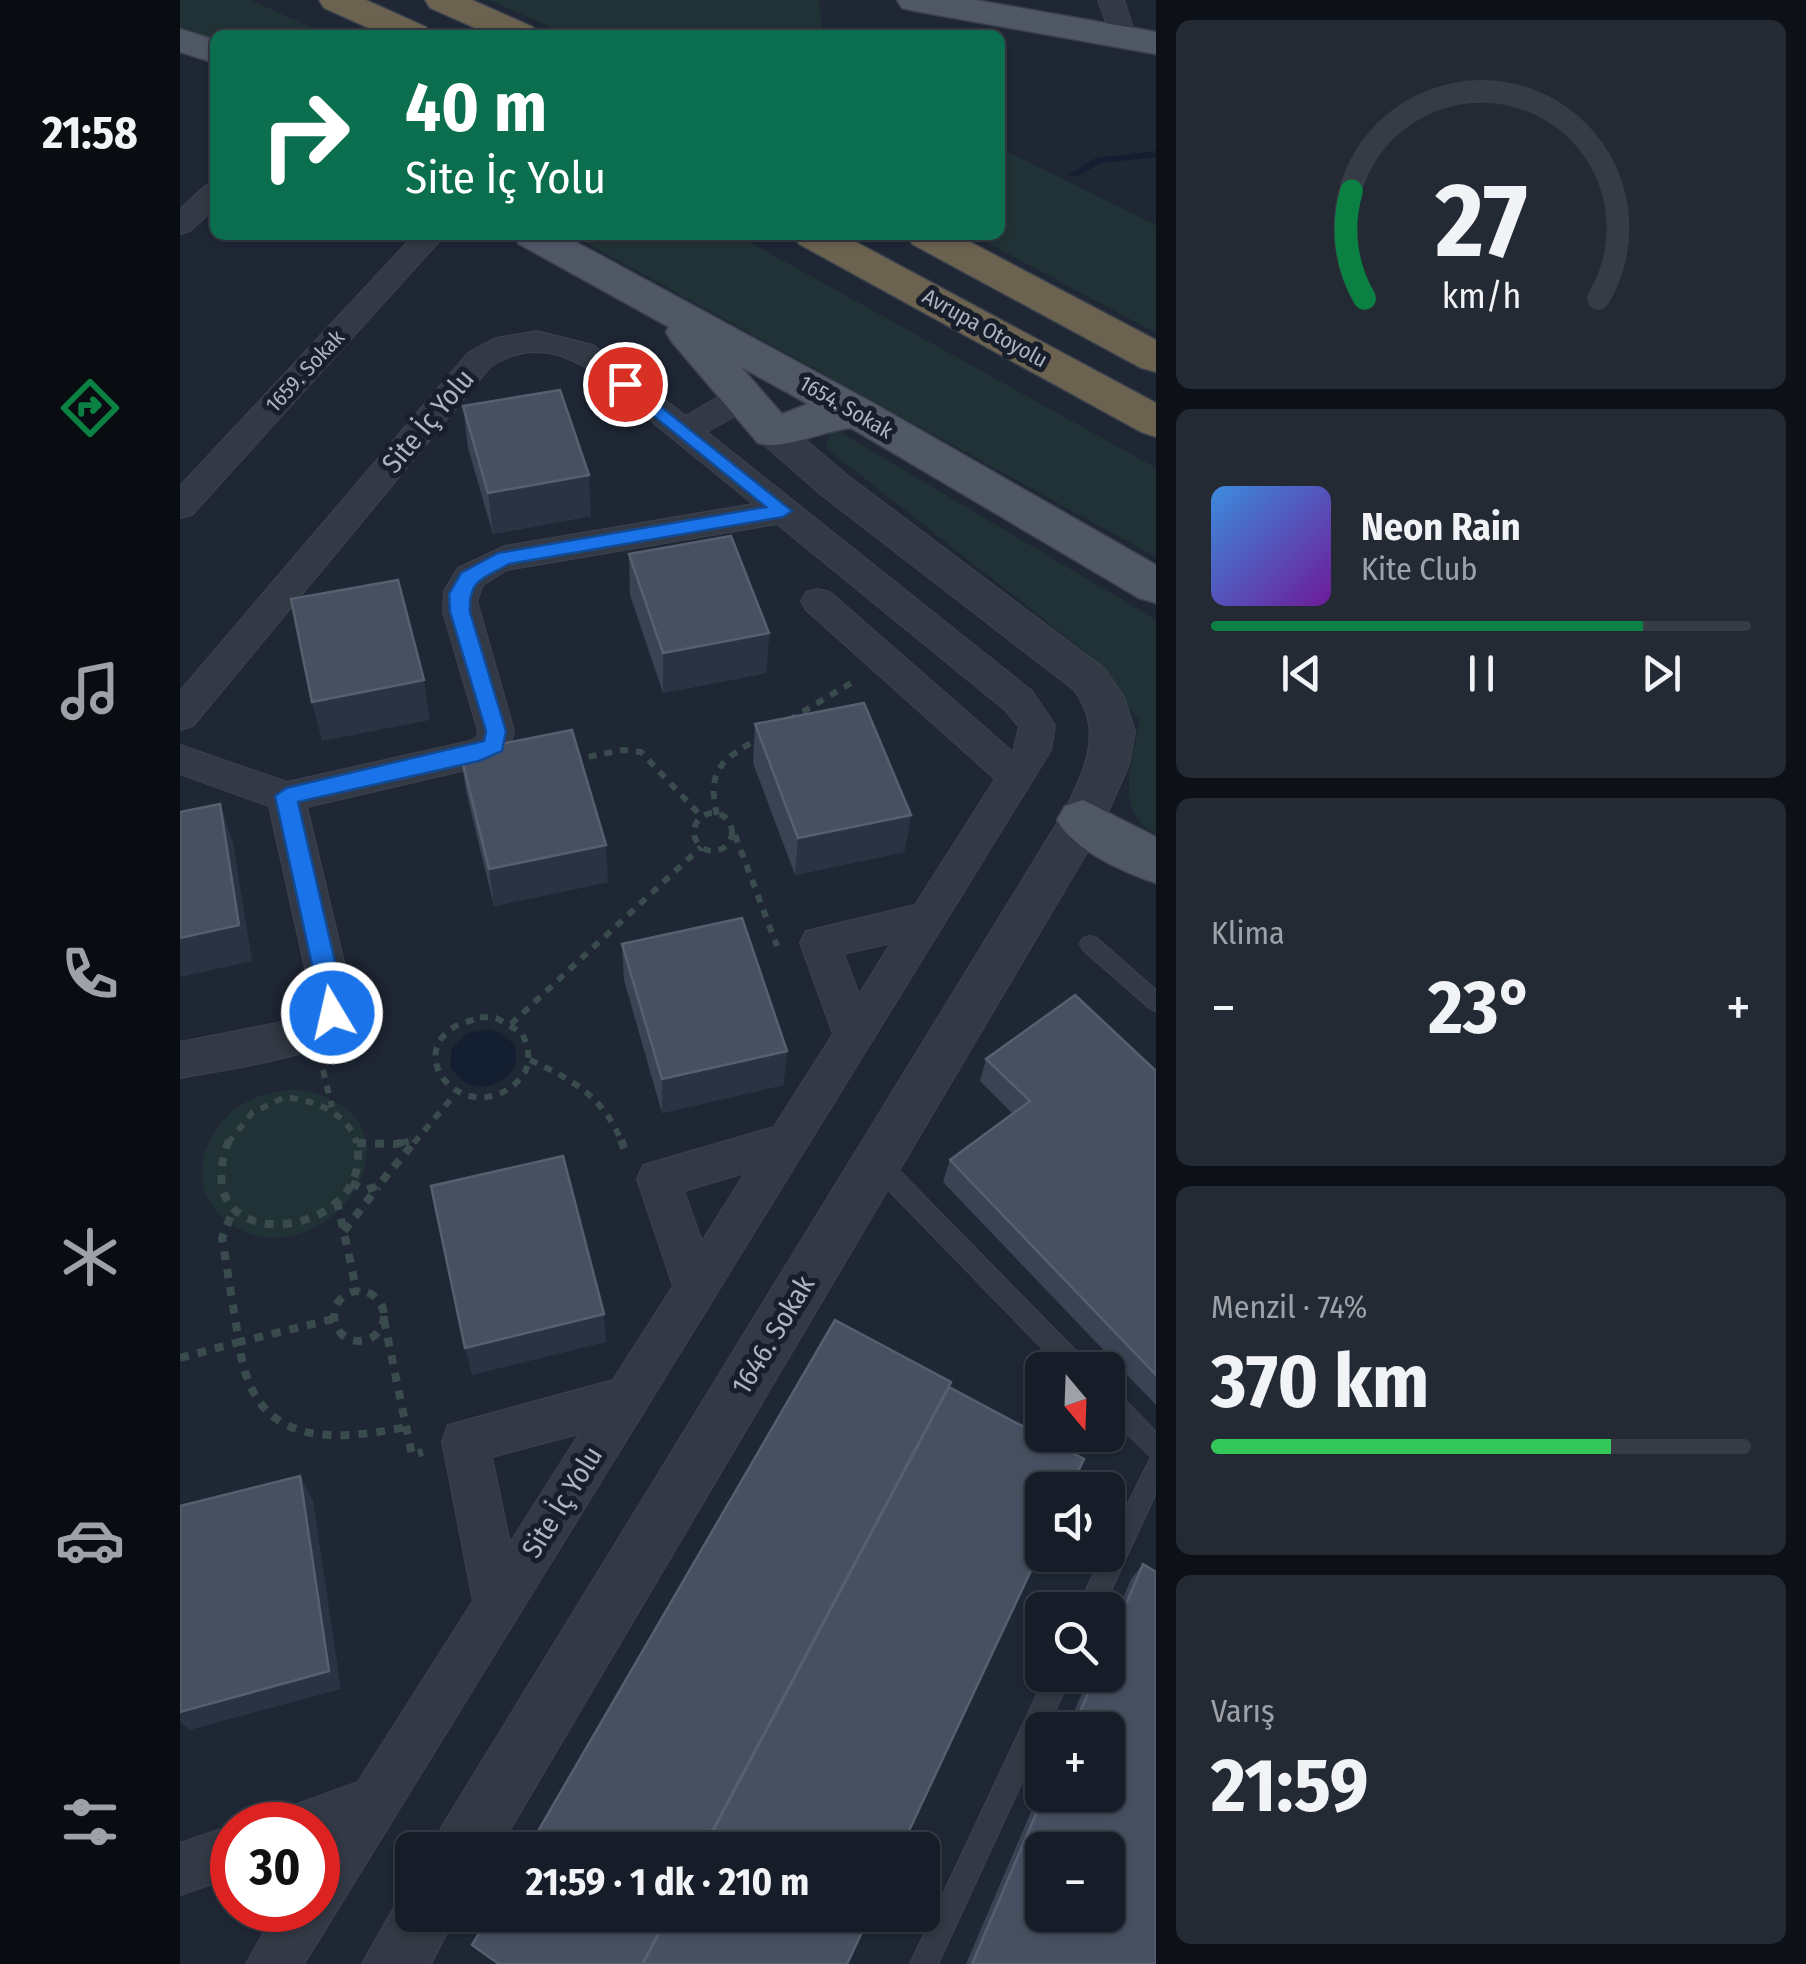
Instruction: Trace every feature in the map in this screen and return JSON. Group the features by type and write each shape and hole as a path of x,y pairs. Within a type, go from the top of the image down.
{"highway":[{"path":"337,0 402,30"},
{"path":"443,0 509,30"},
{"name":"Avrupa Otoyolu","path":"822,240 1156,422"},
{"name":"Avrupa Otoyolu","path":"935,240 1156,358"}],"main road":[{"path":"916,0 1140,40"},
{"path":"180,40 210,50"},
{"name":"1654. Sokak","path":"542,240 858,413 1156,586"},
{"path":"666,306 774,433 824,415 858,413"},
{"path":"1083,820 1156,862"}],"street":[{"path":"1110,0 1140,40"},
{"path":"180,224 210,197"},
{"name":"1659. Sokak","path":"180,507 425,240"},
{"name":"Site İç Yolu","path":"180,716 487,354 526,341 576,348 1030,712 1037,725 1036,739 1016,776 340,1858"},
{"path":"684,431 742,398"},
{"path":"723,463 774,433"},
{"name":"1646. Sokak","path":"474,1832 1083,820 1113,745 1114,719 1101,692 1074,665 833,484 774,433"},
{"path":"180,759 286,796 479,753 494,746 496,731 459,603 462,585 478,570 505,558 783,511"},
{"path":"818,601 1016,776"},
{"path":"180,1060 307,1033 328,1021 332,1013 332,996 286,796"},
{"path":"854,1035 820,943 926,919"},
{"path":"696,1287 658,1179 787,1142"},
{"name":"Site İç Yolu","path":"498,1604 466,1441 627,1399"},
{"path":"340,1814 375,1802"},
{"path":"180,1869 210,1859"},
{"path":"272,1964 293,1932"},
{"path":"394,1964 414,1932"}],"lane":[{"path":"1090,944 1156,1002"},
{"path":"876,1162 1062,1352"},
{"path":"1125,1416 1156,1448"},
{"path":"1097,1592 1156,1467"},
{"path":"924,1964 1051,1692"}],"path":[{"path":"785,722 887,661"},
{"path":"717,815 711,782 717,768 768,732"},
{"path":"565,762 623,750 640,752 702,817"},
{"path":"701,846 692,832 702,817 717,815 729,820 780,952"},
{"path":"510,1024 701,846 722,848 735,836"},
{"path":"480,1017 510,1024 522,1033 530,1060 525,1074 501,1095 469,1098 456,1094 437,1074 436,1049 452,1027 480,1017"},
{"path":"530,1060 600,1098 614,1119 637,1185 658,1179"},
{"path":"344,1231 456,1094"},
{"path":"212,1167 218,1197 232,1212 251,1223 273,1226 297,1224 319,1215 337,1201 350,1183 357,1163 357,1143 348,1123 332,1108 310,1099 286,1098 261,1104 239,1116 218,1145"},
{"path":"357,1143 396,1144 416,1139"},
{"path":"350,1183 366,1190 378,1186"},
{"path":"337,1201 357,1292"},
{"path":"232,1212 222,1238 248,1388 276,1419 310,1432 350,1438 406,1427"},
{"path":"333,1319 341,1300 357,1292 379,1299 412,1455"},
{"path":"180,1358 333,1319"},
{"path":"333,1319 343,1337 359,1340 375,1334 384,1320"}],"shaded area":[{"path":"180,0 251,0 316,30 210,30 210,43 180,34"},
{"path":"489,0 819,0 822,30 558,30"},
{"path":"1005,150 1156,225 1156,333 982,240 1005,240"},
{"path":"581,240 746,240 1156,468 1156,557"},
{"path":"838,431 1156,620 1156,834 1134,813 1130,799 1130,768 1140,721 1083,650 826,448 830,432"},
{"path":"296,1089 342,1106 364,1133 365,1164 351,1196 325,1221 291,1236 254,1235 218,1213 208,1199 203,1185 205,1154 220,1125 244,1103"}],"water":[{"path":"489,1029 500,1032 515,1045 516,1064 493,1085 465,1082 450,1066 452,1048 468,1033"}],"building":[{"path":"560,390 589,475 488,493 463,406"},
{"path":"731,536 769,633 663,653 629,554"},
{"path":"398,580 424,680 312,702 291,599"},
{"path":"864,703 911,815 798,838 755,724"},
{"path":"572,730 606,845 489,869 460,752"},
{"path":"220,804 239,925 180,938 180,812"},
{"path":"742,918 787,1051 662,1079 622,944"},
{"path":"1075,995 1156,1071 1156,1375 950,1160 1030,1101 986,1059"},
{"path":"563,1156 604,1314 465,1348 431,1186"},
{"path":"835,1320 951,1382 712,1832 537,1832"},
{"path":"949,1387 1025,1428 1025,1452 1071,1452 1084,1459 1078,1472 1025,1472 1025,1572 1030,1572 908,1832 713,1832"},
{"path":"300,1476 329,1671 180,1712 180,1506"},
{"path":"1143,1564 1156,1572 1156,1964 972,1964 1025,1840 1025,1932 1125,1932 1125,1832 1028,1832 1037,1812 1125,1812 1125,1712 1080,1712 1089,1692 1125,1692 1125,1607"},
{"path":"480,1932 659,1932 642,1964 499,1964 472,1945"},
{"path":"660,1932 862,1932 847,1964 643,1964"}],"waterway":[{"path":"1073,175 1099,160 1156,154"}],"route":[{"path":"332,1013 334,1004 286,796 479,753 494,746 496,731 460,612 459,594 468,578 505,558 783,511 625,384"}]}
